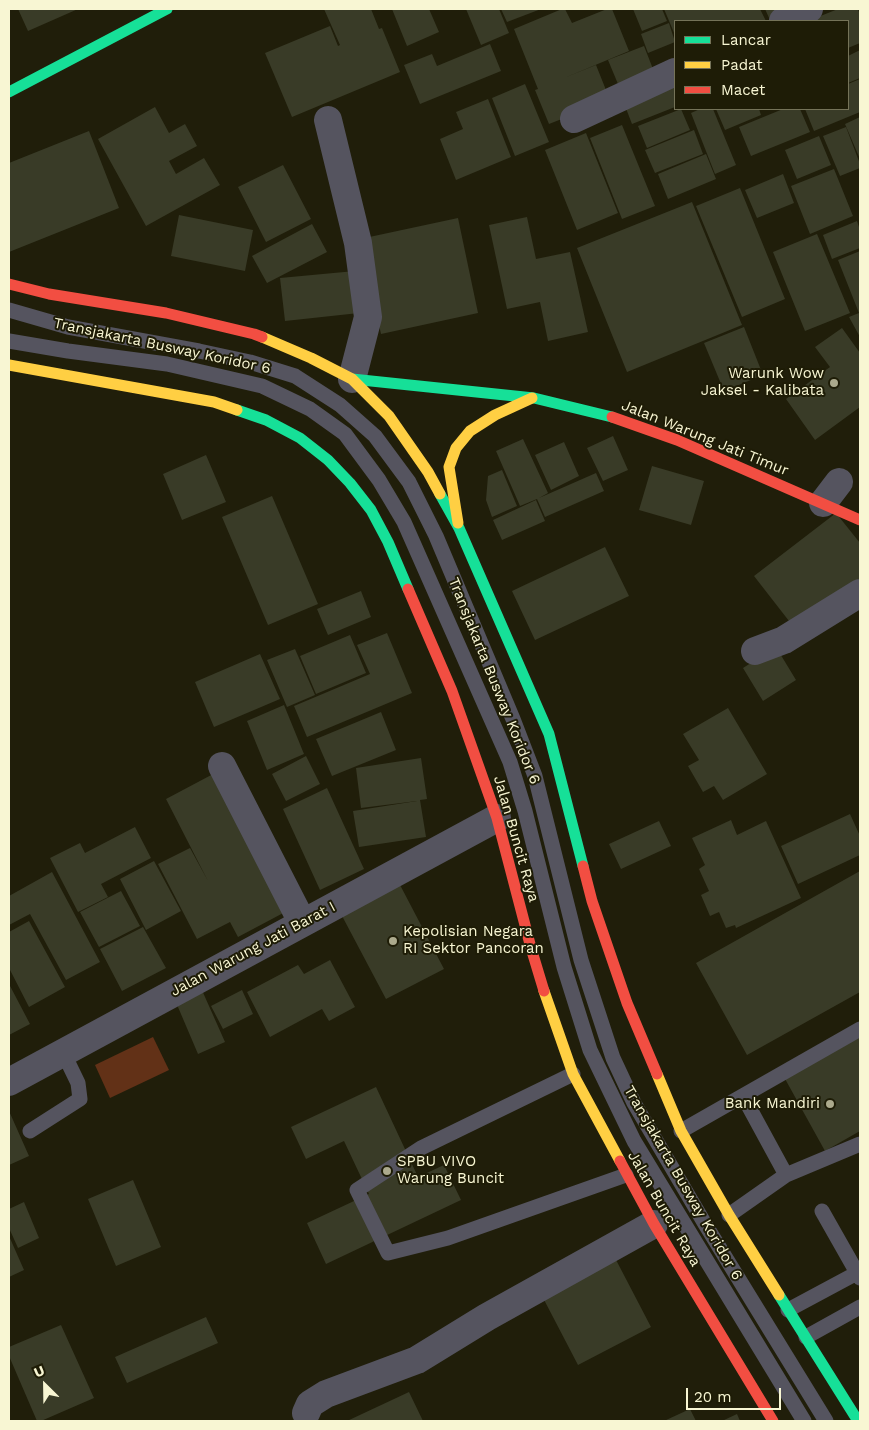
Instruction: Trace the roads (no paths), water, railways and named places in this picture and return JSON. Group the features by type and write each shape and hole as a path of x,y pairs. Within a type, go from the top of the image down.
{"main road":[{"path":"9,92 167,9"},
{"path":"9,284 49,294 166,313 254,334 311,358 352,379 388,416 428,472 459,528 549,734 592,901 627,1003 681,1131 729,1215 858,1421"},
{"name":"Jalan Buncit Raya","path":"9,365 214,402 266,420 300,438 328,460 345,477 370,510 388,542 452,691 497,818 531,948 573,1074 654,1224 773,1421"},
{"name":"Jalan Warung Jati Timur","path":"352,379 534,398 606,415 831,492 860,520"},
{"path":"459,528 449,467 456,448 470,431 476,427 495,415 534,398"}],"street":[{"path":"785,20 809,9"},
{"path":"574,119 674,72"},
{"path":"328,120 358,243 368,317 352,379"},
{"path":"755,652 784,640 860,593"},
{"path":"222,766 302,922"},
{"name":"Jalan Warung Jati Barat I","path":"9,1082 497,818"},
{"path":"306,1413 310,1404 326,1394 417,1360 488,1317 654,1224"}],"lane":[{"name":"Transjakarta Busway Koridor 6","path":"9,310 68,327 250,362 295,376 340,405 375,436 409,482 436,536 532,768 582,960 613,1058 634,1103 705,1224 826,1421"},
{"name":"Transjakarta Busway Koridor 6","path":"9,342 168,364 262,386 310,409 345,434 379,480 404,522 510,762 525,811 564,967 590,1050 634,1140 804,1421"},
{"path":"681,1131 860,1029"},
{"path":"30,1131 80,1099 78,1083 63,1052"},
{"path":"573,1074 421,1148 358,1190 388,1253 448,1238 626,1175"},
{"path":"742,1096 786,1175"},
{"path":"729,1215 786,1175 860,1144"},
{"path":"788,1310 859,1276 822,1211"},
{"path":"806,1337 860,1307"}],"place":[{"name":"Warunk Wow Jaksel - Kalibata","path":"834,383"},
{"name":"Kepolisian Negara RI Sektor Pancoran","path":"393,941"},
{"name":"Bank Mandiri","path":"830,1104"},
{"name":"SPBU VIVO Warung Buncit","path":"387,1171"}]}
